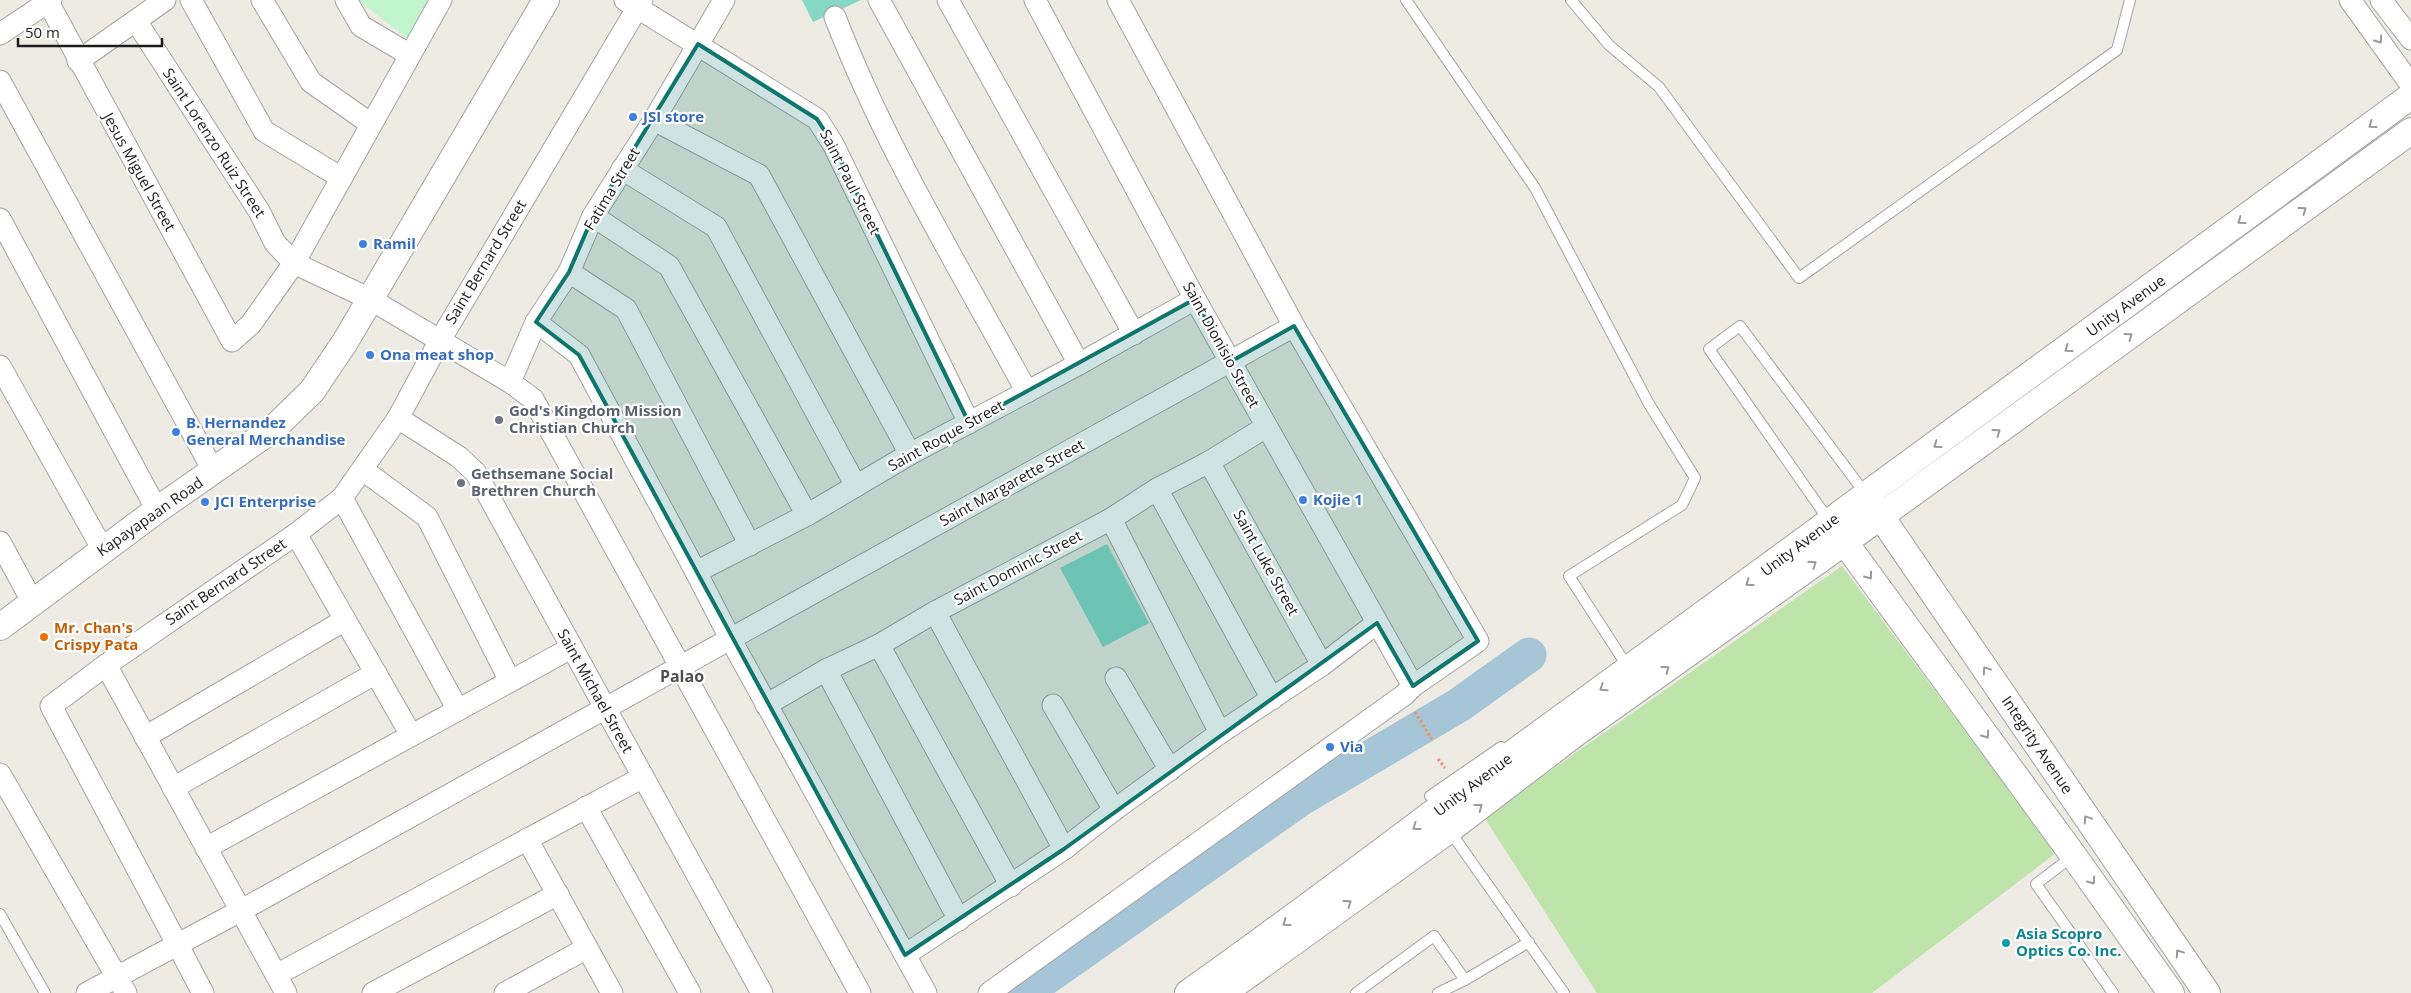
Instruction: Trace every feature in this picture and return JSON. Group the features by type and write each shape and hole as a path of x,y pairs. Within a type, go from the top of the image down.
{"street":[{"path":"78,61 166,0"},
{"path":"191,0 264,131 340,177"},
{"path":"262,0 311,82 371,124"},
{"path":"346,0 361,26 410,55"},
{"path":"441,0 340,177 294,263 370,300 510,382 533,399 860,993"},
{"name":"Kapayapaan Road","path":"0,627 157,510 259,440 299,405 323,375 370,300 546,0"},
{"name":"Fatima Street","path":"510,382 536,322 569,272 593,216 654,120 724,0"},
{"path":"879,0 1079,364"},
{"path":"948,0 1134,334"},
{"name":"Saint Dionisio Street","path":"1035,0 1195,299 1412,686"},
{"path":"989,993 1404,695 1412,686 1478,641 1294,326 1118,0"},
{"path":"2350,0 2411,85"},
{"path":"2381,0 2411,39"},
{"path":"0,34 49,1"},
{"name":"Jesus Miguel Street","path":"49,1 78,61 232,341 251,324 294,263"},
{"name":"Saint Paul Street","path":"635,2 817,119 834,144 969,423"},
{"name":"Saint Bernard Street","path":"177,946 50,706 106,665 296,534 342,498 364,470 398,418 439,342 635,2"},
{"path":"835,17 879,119 1027,392"},
{"name":"Saint Lorenzo Ruiz Street","path":"136,21 260,212 276,243 294,263"},
{"path":"0,81 214,472"},
{"name":"Unity Avenue","path":"1874,506 2411,96"},
{"path":"654,120 759,175 910,454"},
{"name":"Unity Avenue","path":"1188,993 1272,933 1541,726 1837,532 2411,131"},
{"path":"622,169 716,227 856,486"},
{"path":"593,216 669,266 807,515"},
{"path":"0,219 157,510"},
{"path":"569,272 626,309 750,545"},
{"name":"Saint Roque Street","path":"696,572 807,515 910,454 1079,364 1195,299"},
{"path":"536,322 579,355 766,705 926,993"},
{"name":"Saint Margarette Street","path":"87,993 121,985 177,946 1294,326"},
{"path":"0,366 103,550"},
{"name":"Saint Michael Street","path":"398,418 459,458 476,473 643,777 755,990"},
{"name":"Saint Dominic Street","path":"766,705 826,670 879,645 936,612 1111,520 1157,489 1209,462 1266,427"},
{"name":"Saint Luke Street","path":"1209,462 1322,665"},
{"path":"364,470 427,517 510,681"},
{"path":"1157,489 1272,699"},
{"path":"342,498 458,710"},
{"name":"Integrity Avenue","path":"1874,506 2207,993"},
{"path":"1111,520 1220,733"},
{"path":"1837,532 2073,855 2171,993"},
{"name":"Unity Avenue","path":"1224,993 1449,830 1837,532"},
{"path":"296,534 411,736"},
{"path":"2,551 33,603"},
{"path":"936,612 1064,849"},
{"path":"145,737 345,620"},
{"path":"905,955 1064,849 1220,733 1322,665 1377,623"},
{"path":"879,645 1011,886"},
{"path":"206,848 571,648"},
{"path":"106,665 281,984 527,839 643,777"},
{"path":"826,670 959,920"},
{"path":"173,788 376,674"},
{"path":"1116,678 1170,770"},
{"path":"1053,705 1114,810"},
{"path":"0,774 121,985"},
{"path":"586,807 690,993"},
{"path":"527,839 612,993"},
{"path":"373,993 558,894"},
{"path":"177,946 203,993"},
{"path":"505,993 587,948"}],"lane":[{"path":"1406,0 1535,188 1649,404 1694,478 1682,505 1569,576 1629,670"},
{"path":"1571,0 1609,45 1659,87 1799,278 2117,50 2130,0"},
{"path":"1837,532 1709,349 1740,326 1874,506"},
{"path":"1430,796 1508,741"},
{"path":"1449,830 1564,993"},
{"path":"2073,855 2036,884 2113,993"},
{"path":"0,914 45,993"},
{"path":"1356,993 1434,936 1465,980"},
{"path":"1438,993 1465,980 1529,942"}],"path":[{"path":"1415,712 1433,741"}],"highlighted area":[{"path":"698,44 817,119 833,144 969,423 1195,299 1230,362 1294,326 1478,641 1413,686 1377,623 1064,849 905,955 579,355 536,322 569,272 593,216"}],"green space":[{"path":"358,0 428,0 407,38"},
{"path":"802,0 861,0 813,22"},
{"path":"1107,544 1149,623 1103,647 1060,568"},
{"path":"1842,566 2056,853 1872,993 1597,993 1484,817"}],"waterway":[{"path":"1024,993 1300,799 1459,705 1529,655"}],"place":[{"name":"JSI store","path":"633,117"},
{"name":"Ramil","path":"363,244"},
{"name":"Ona meat shop","path":"370,355"},
{"name":"God's Kingdom Mission Christian Church","path":"499,420"},
{"name":"B. Hernandez General Merchandise","path":"176,432"},
{"name":"Gethsemane Social Brethren Church","path":"461,483"},
{"name":"Kojie 1","path":"1303,500"},
{"name":"JCI Enterprise","path":"205,502"},
{"name":"Mr. Chan's Crispy Pata","path":"44,637"},
{"name":"Via","path":"1330,747"},
{"name":"Asia Scopro Optics Co. Inc.","path":"2006,943"}],"district":[{"name":"Palao","path":"682,676"}]}
